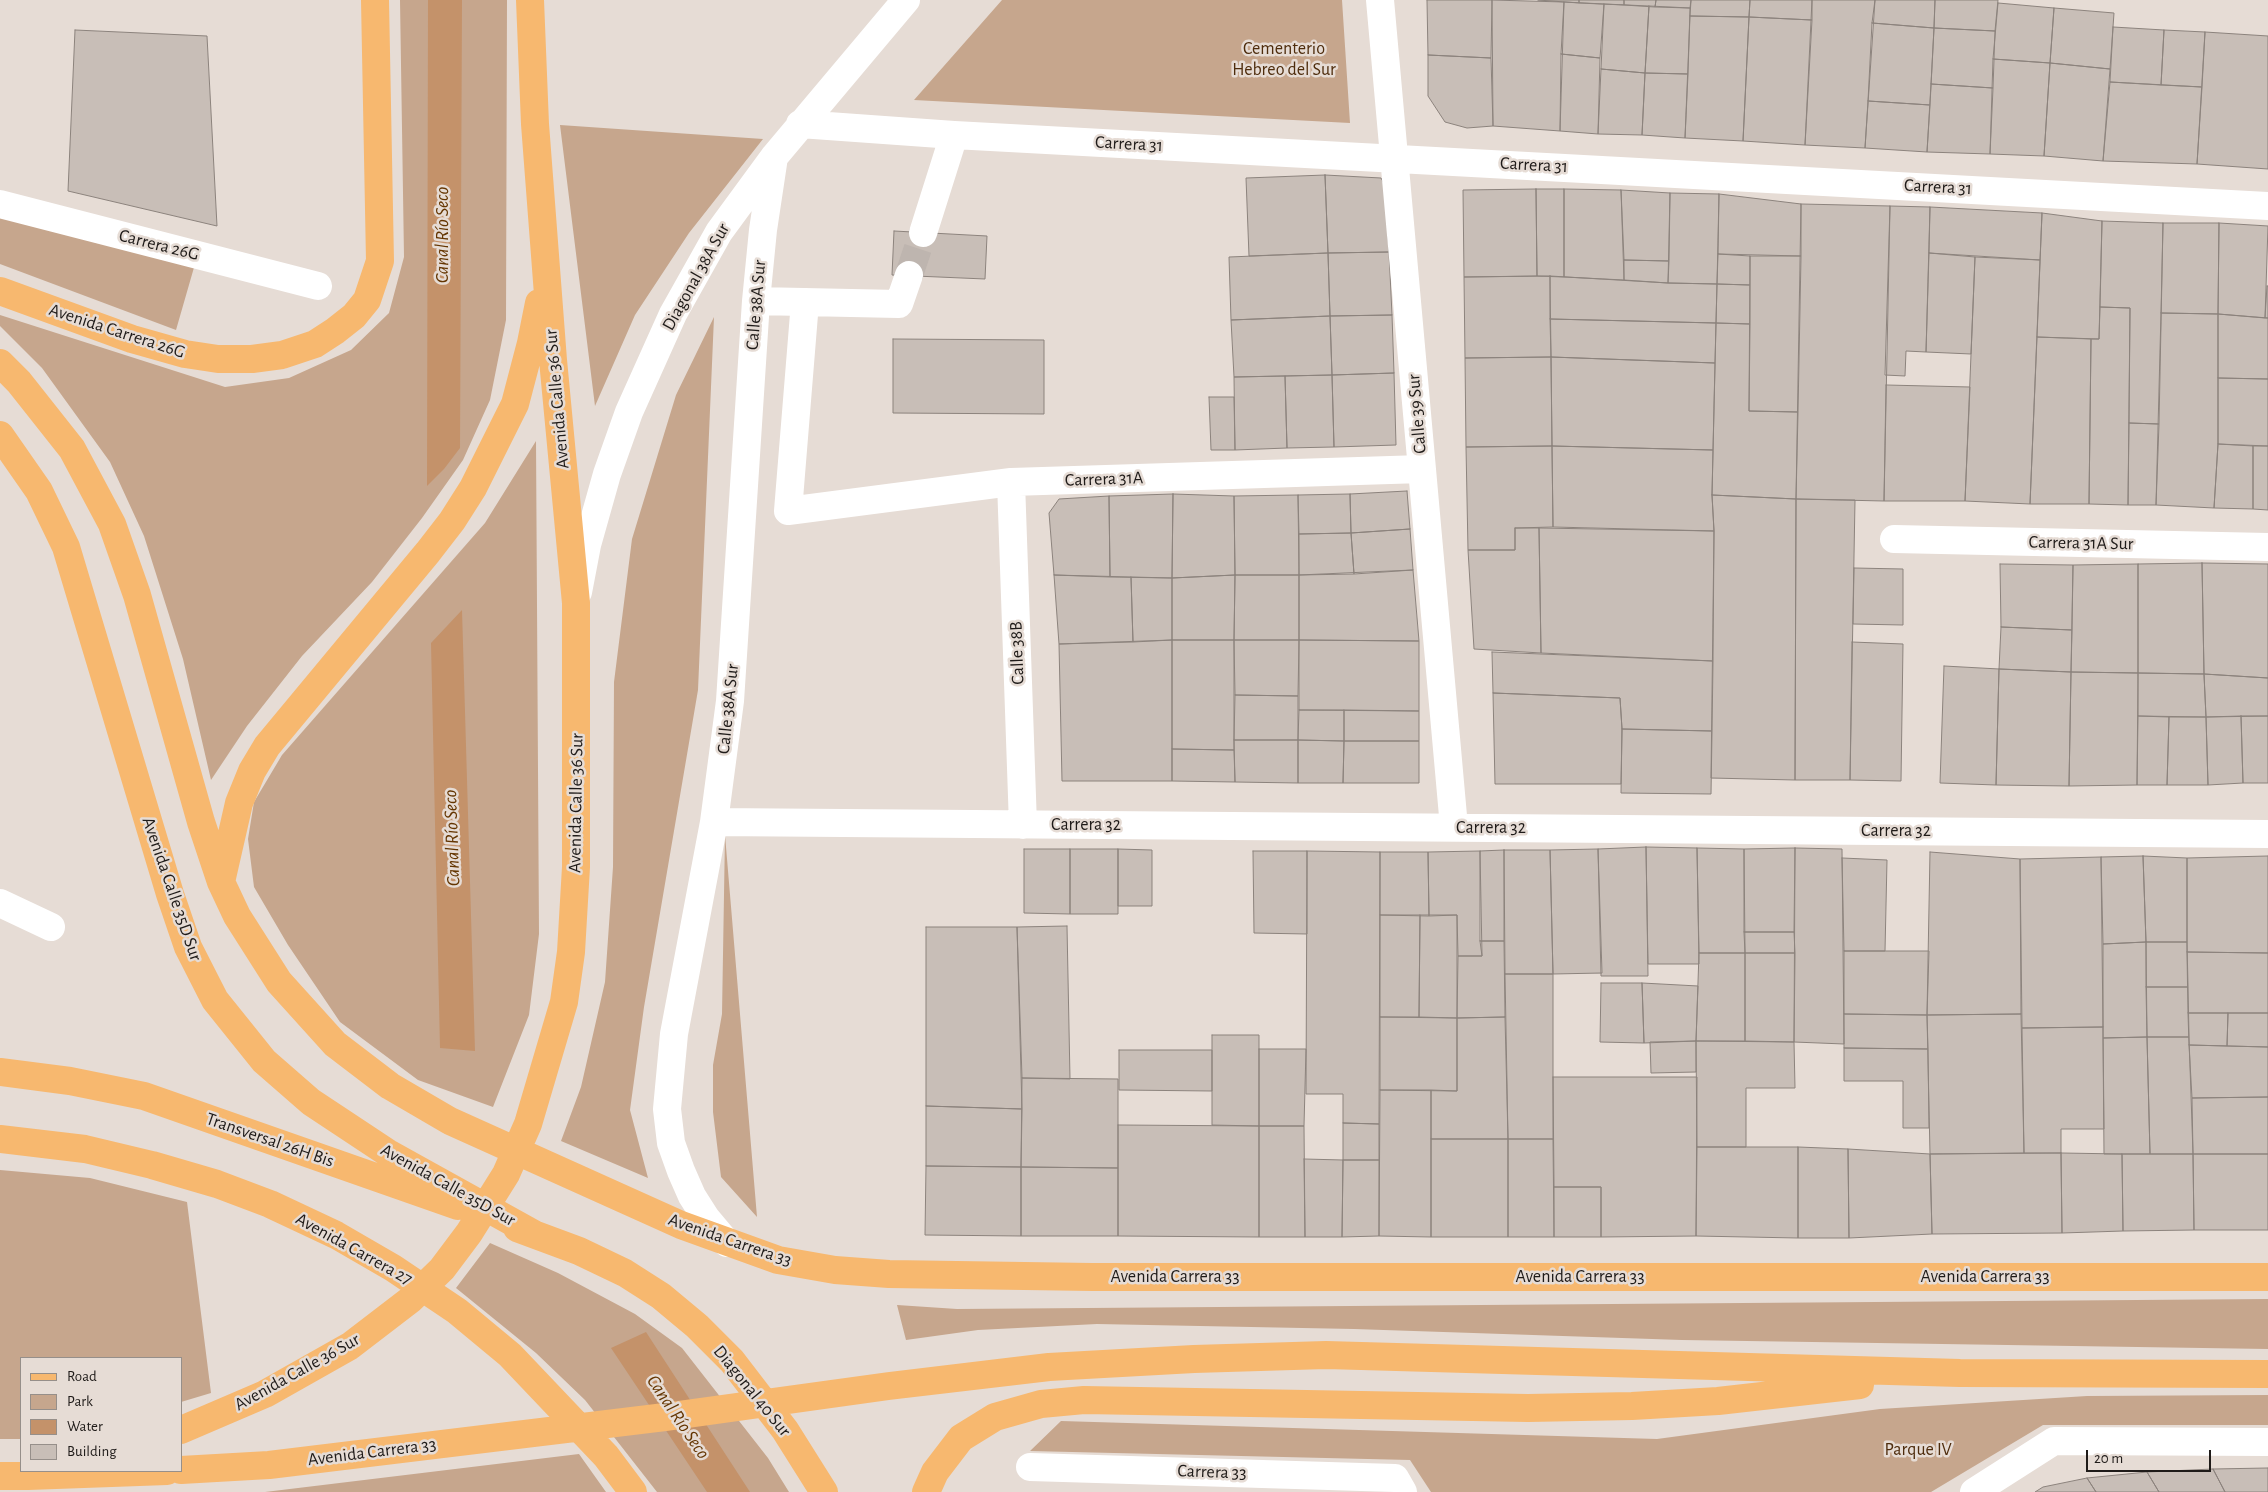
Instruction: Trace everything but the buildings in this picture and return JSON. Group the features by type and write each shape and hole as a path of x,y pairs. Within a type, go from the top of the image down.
{"main road":[{"name":"Avenida Carrera 26G","path":"0,291 132,339 185,354 218,359 252,359 282,355 315,344 354,316 367,300 380,261 375,0"},
{"name":"Avenida Calle 36 Sur","path":"182,1430 265,1394 350,1346 410,1300 442,1269 469,1233 506,1174 528,1124 564,1002 571,952 576,867 578,654 576,603 535,124 530,0"},
{"path":"221,882 239,803 252,771 267,746 428,552 473,488 516,404 532,343 546,265"},
{"path":"0,362 19,382 72,448 112,524 138,595 201,822 221,882"},
{"name":"Avenida Calle 35D Sur","path":"0,435 39,491 66,546 173,903 188,947 215,1000 264,1061 311,1102 388,1153 534,1234"},
{"name":"Avenida Carrera 33","path":"221,882 237,916 279,982 335,1044 390,1086 450,1121 681,1225 778,1260 835,1270 889,1274 1152,1277 2268,1277"},
{"name":"Transversal 26H Bis","path":"0,1072 70,1081 144,1096 534,1234"},
{"name":"Avenida Carrera 27","path":"0,1139 85,1149 152,1165 217,1184 262,1201 336,1235 393,1268 457,1311 510,1355 606,1456 633,1492"},
{"name":"Diagonal 40 Sur","path":"534,1234 579,1251 625,1273 662,1296 697,1326 732,1361 779,1422 824,1492"},
{"name":"Avenida Carrera 33","path":"182,1470 279,1464 655,1418 1049,1366 1326,1355 1960,1373 2268,1374"},
{"path":"926,1492 935,1472 961,1438 995,1417 1041,1404 1084,1400 1528,1408 1632,1406 1718,1401 1960,1373"},
{"path":"0,1476 118,1472"}],"street":[{"name":"Diagonal 38A Sur","path":"576,603 592,527 607,474 629,412 673,314 719,232 774,157 906,0"},
{"name":"Calle 39 Sur","path":"1380,0 1454,828"},
{"name":"Carrera 31","path":"800,124 954,135 2268,206"},
{"path":"923,233 954,135"},
{"name":"Calle 38A Sur","path":"727,1243 706,1218 692,1196 672,1143 667,1109 674,1034 714,822 730,701 756,301 763,230 774,157"},
{"name":"Carrera 26G","path":"0,204 318,286"},
{"path":"756,301 899,304 909,276"},
{"name":"Carrera 31A","path":"805,302 788,511 1011,482 1422,469"},
{"name":"Calle 38B","path":"1011,482 1023,824"},
{"name":"Carrera 31A Sur","path":"1894,539 2268,547"},
{"name":"Carrera 32","path":"714,822 2268,834"},
{"path":"0,903 51,927"},
{"path":"1974,1492 2054,1441 2268,1442"},
{"name":"Carrera 33","path":"1030,1467 1399,1485"}],"green space":[{"path":"400,0 507,0 506,320 490,400 463,460 422,518 372,582 302,656 247,726 211,780 183,659 144,536 110,462 42,368 0,326 0,315 225,387 289,378 351,350 389,313 404,257"},
{"name":"Cementerio Hebreo del Sur","path":"1002,0 1342,0 1350,123 914,100"},
{"path":"560,125 763,139 689,233 635,315 595,406"},
{"path":"0,215 195,264 176,330 0,264"},
{"path":"714,317 698,690 644,1007 630,1110 648,1178 561,1141 581,1087 605,982 613,867 614,682 632,539 676,395"},
{"path":"536,441 539,934 529,1015 493,1107 418,1080 340,1022 288,945 254,887 248,839 254,802 282,755 485,523"},
{"path":"725,835 757,1217 721,1177 713,1112 713,1065 722,1014"},
{"path":"0,1170 90,1178 187,1202 211,1393 182,1402 182,1357 20,1357 20,1439 0,1439"},
{"path":"490,1243 558,1273 635,1314 682,1348 768,1458 789,1492 657,1492 585,1400 536,1353 456,1288"},
{"path":"2268,1299 2268,1349 1682,1340 1354,1329 1097,1324 978,1330 906,1340 897,1305 957,1309"},
{"name":"Parque IV","path":"2268,1395 2268,1425 2043,1425 1931,1492 1431,1492 1410,1460 1030,1451 1061,1421 1657,1439 1880,1409 2087,1396"},
{"path":"579,1454 606,1492 265,1492"}],"water":[{"name":"Canal Río Seco","path":"428,0 462,0 460,448 444,469 427,486"},
{"name":"Canal Río Seco","path":"462,610 475,1051 440,1048 431,643"},
{"name":"Canal Río Seco","path":"646,1332 750,1492 707,1492 611,1348"}],"tunnel":[{"path":"909,275 923,233"}]}
